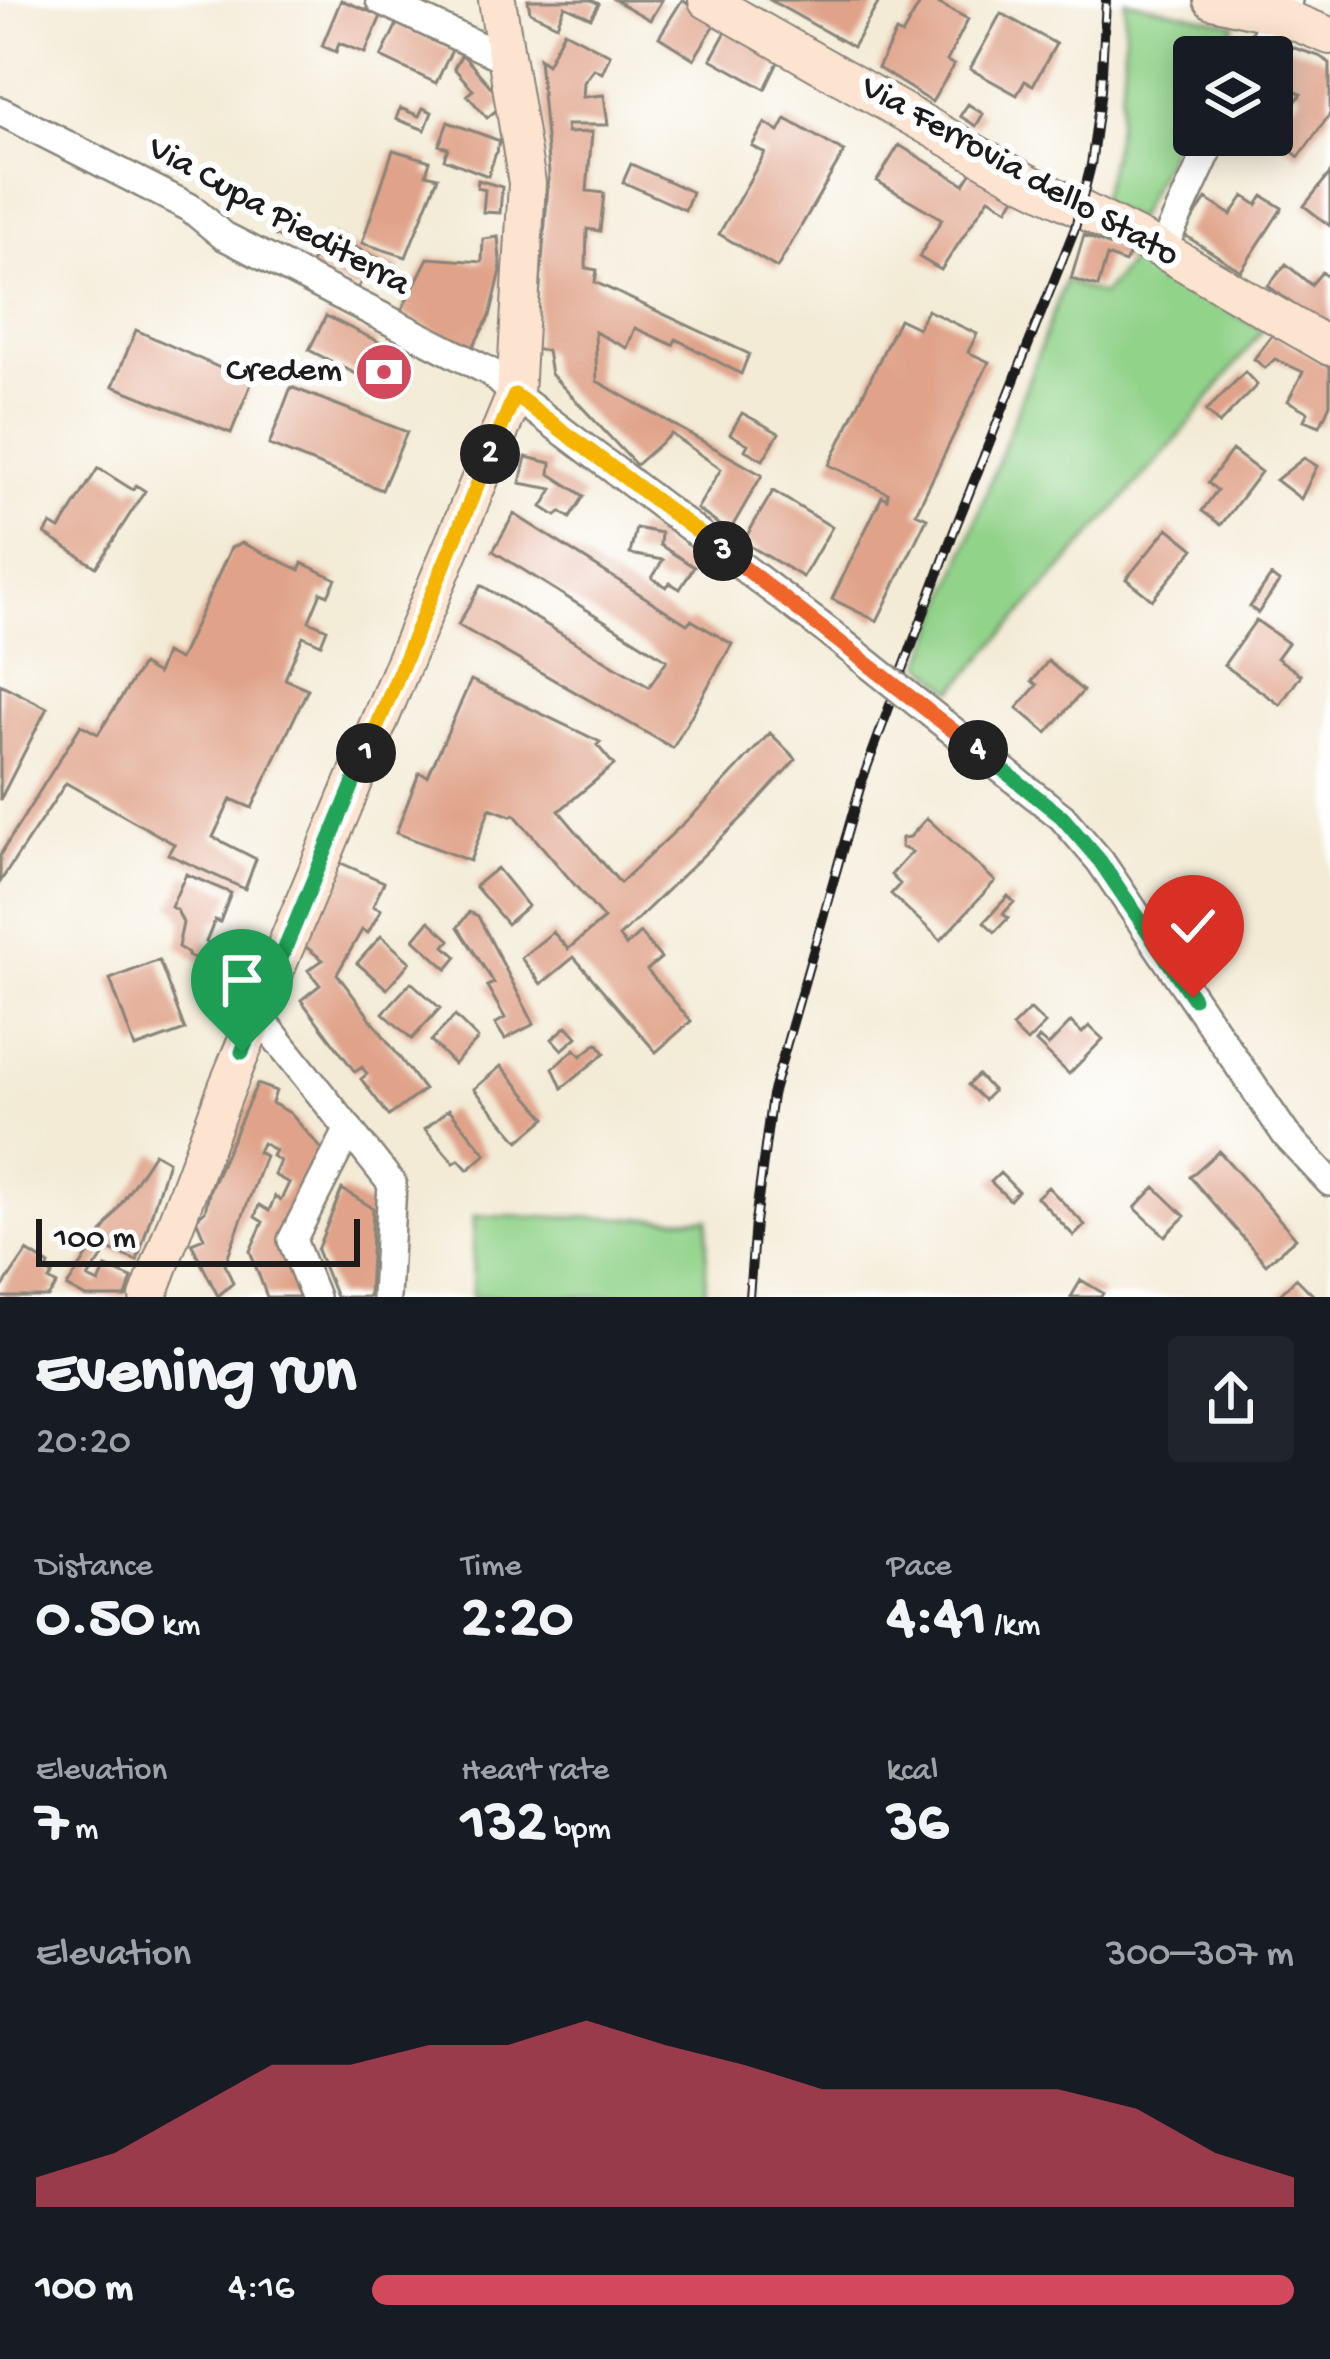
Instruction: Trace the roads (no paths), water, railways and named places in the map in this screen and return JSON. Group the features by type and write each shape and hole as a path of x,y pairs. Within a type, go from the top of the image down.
{"main road":[{"path":"148,1297 227,1087 515,395 527,183 497,0"},
{"name":"Via Ferrovia dello Stato","path":"707,0 1019,178 1162,250 1330,346"},
{"path":"1212,0 1283,7 1330,36"}],"street":[{"path":"380,0 506,59"},
{"path":"1267,36 1283,7"},
{"name":"Via Cupa Piediterra","path":"0,111 189,207 224,236 492,373 1062,817 1100,861 1286,1135 1330,1182"},
{"path":"1162,250 1205,156"},
{"path":"258,1015 392,1184 386,1297"},
{"path":"315,1297 292,1240 350,1130"}],"railway":[{"path":"749,1297 772,1095 862,781 954,531 1075,228 1091,165 1106,0"}],"place":[{"name":"Credem","path":"384,372"}]}
